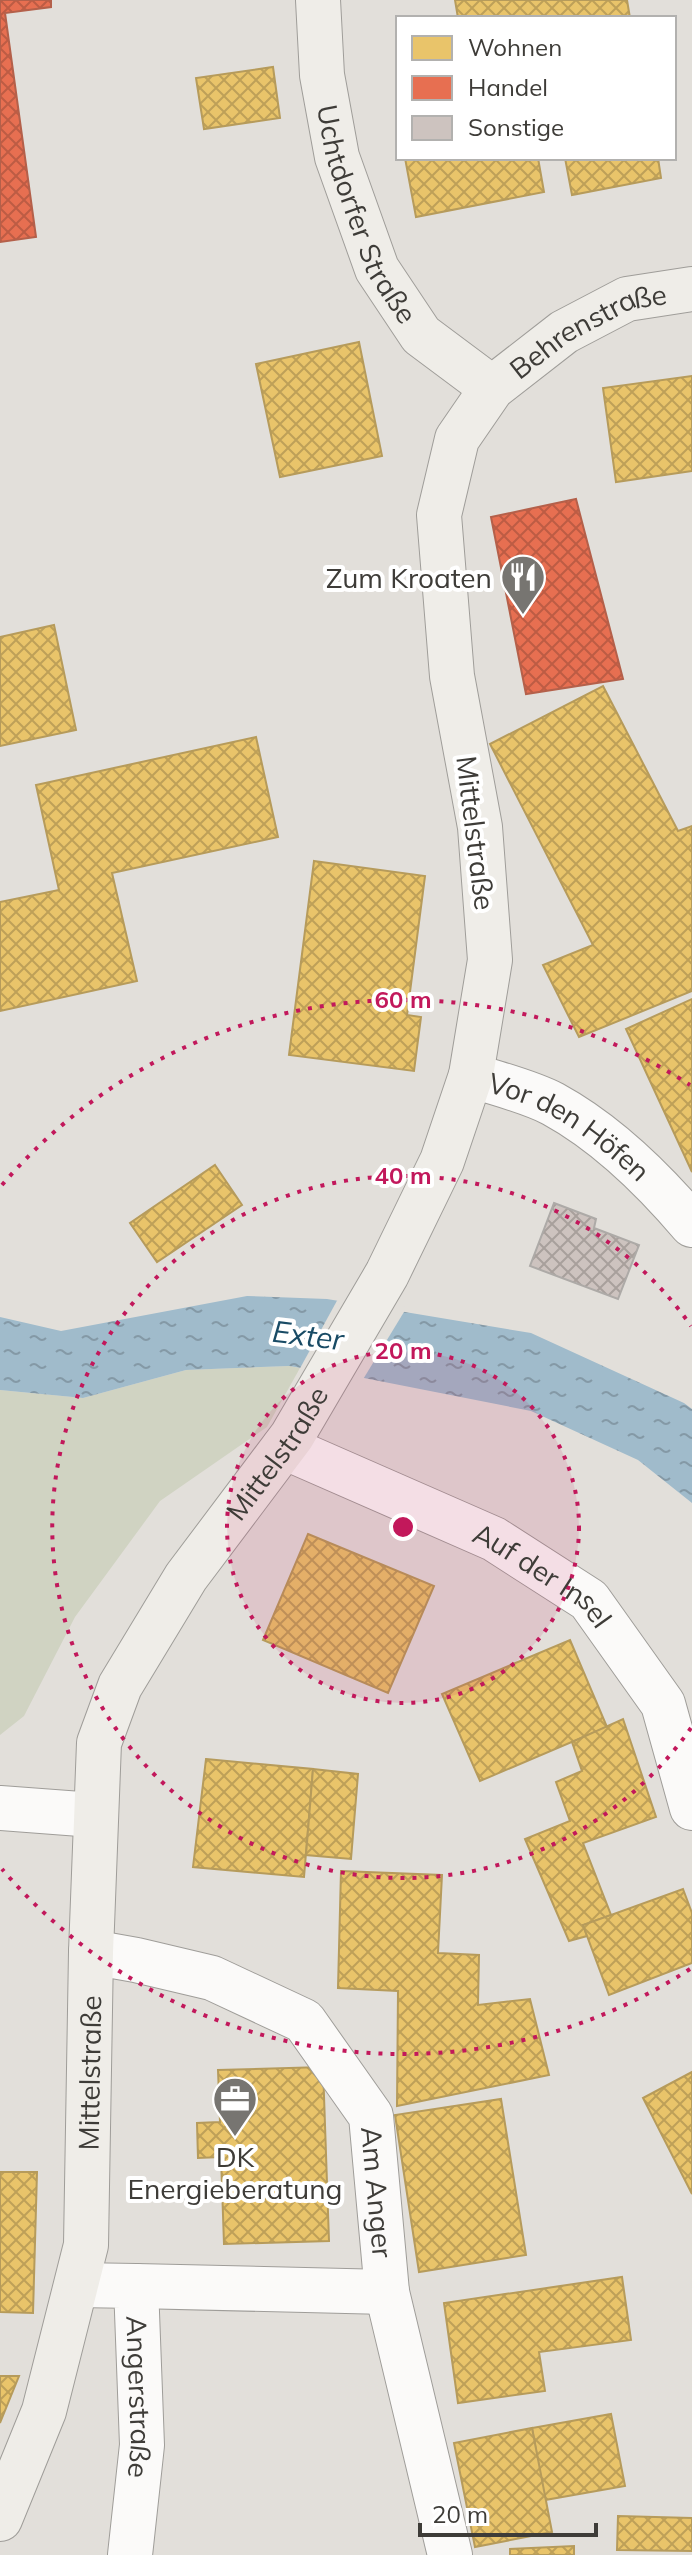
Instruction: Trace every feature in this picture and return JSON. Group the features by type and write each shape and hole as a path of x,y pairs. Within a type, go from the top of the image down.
{"main road":[{"name":"Uchtdorfer Straße","path":"318,0 322,75 337,157 377,269 421,335 492,388"},
{"name":"Behrenstraße","path":"492,388 564,332 627,299 692,289"},
{"name":"Mittelstraße","path":"0,2519 44,2411 86,2245 94,1815 99,1743 120,1686 186,1577 288,1442 387,1274 442,1161 471,1075 490,960 480,827 452,676 439,515 457,439 492,388"}],"street":[{"name":"Vor den Höfen","path":"471,1075 552,1103 613,1146 692,1225"},
{"name":"Auf der Insel","path":"288,1442 494,1539 589,1600 663,1704 692,1808"},
{"path":"0,1808 94,1815"},
{"name":"Am Anger","path":"91,1952 212,1978 304,2021 371,2116 387,2292 450,2555"},
{"name":"Angerstraße","path":"77,2285 387,2292"},
{"name":"Angerstraße","path":"130,2555 142,2445 136,2286"}],"green space":[{"path":"300,1368 267,1427 160,1501 75,1617 24,1716 0,1735 0,1390 83,1398 186,1370"}],"water":[{"name":"Exter","path":"247,1296 327,1299 531,1333 684,1403 692,1409 692,1503 638,1460 531,1411 364,1378 289,1366 186,1370 83,1398 0,1390 0,1317 61,1331"}],"pier":[{"path":"339,1297 407,1307 362,1381 298,1372"}],"building: Wohnen":[{"path":"455,0 627,0 630,16 458,16"},
{"path":"273,67 280,118 204,129 196,78"},
{"path":"405,160 538,160 544,192 416,217"},
{"path":"565,160 658,160 661,178 572,195"},
{"path":"359,342 382,456 280,477 256,364"},
{"path":"692,376 692,471 616,482 603,388"},
{"path":"54,625 76,730 0,746 0,637"},
{"path":"603,686 678,831 692,826 692,991 579,1037 543,965 593,945 490,744"},
{"path":"256,737 278,837 112,873 137,981 0,1011 0,902 59,890 36,785"},
{"path":"314,861 425,876 407,1015 421,1017 414,1071 289,1055"},
{"path":"692,999 692,1172 626,1029"},
{"path":"215,1165 242,1205 157,1262 130,1223"},
{"path":"308,1534 434,1586 388,1693 263,1640"},
{"path":"570,1640 607,1727 480,1781 442,1694"},
{"path":"623,1719 656,1817 583,1843 611,1915 583,1925 587,1936 569,1941 525,1839 570,1821 556,1782 582,1771 572,1742"},
{"path":"206,1759 313,1769 304,1877 193,1867"},
{"path":"313,1769 358,1774 351,1859 306,1855"},
{"path":"341,1871 442,1875 438,1953 479,1955 478,2005 530,1999 549,2075 397,2106 398,1991 338,1988"},
{"path":"683,1889 692,1913 692,1963 609,1995 583,1925"},
{"path":"323,2067 329,2241 224,2244 221,2157 198,2158 197,2123 220,2122 218,2070"},
{"path":"692,2072 692,2194 643,2098"},
{"path":"501,2099 526,2255 419,2272 395,2115"},
{"path":"0,2172 37,2172 33,2313 0,2312"},
{"path":"622,2277 631,2340 539,2352 545,2391 458,2403 444,2303"},
{"path":"0,2376 19,2376 0,2423"},
{"path":"611,2414 625,2486 545,2500 532,2428"},
{"path":"532,2428 552,2532 475,2547 454,2443"},
{"path":"618,2516 692,2518 692,2551 617,2550"},
{"path":"574,2546 574,2555 510,2555 510,2549"}],"building: Handel":[{"path":"0,0 51,0 51,7 5,13 36,237 0,242"},
{"path":"576,499 623,679 526,694 491,517"}],"building: Sonstige":[{"path":"554,1203 596,1219 594,1228 639,1245 618,1299 530,1266"}],"place":[{"name":"Zum Kroaten","path":"523,616"},
{"name":"DK Energieberatung","path":"235,2138"}]}
